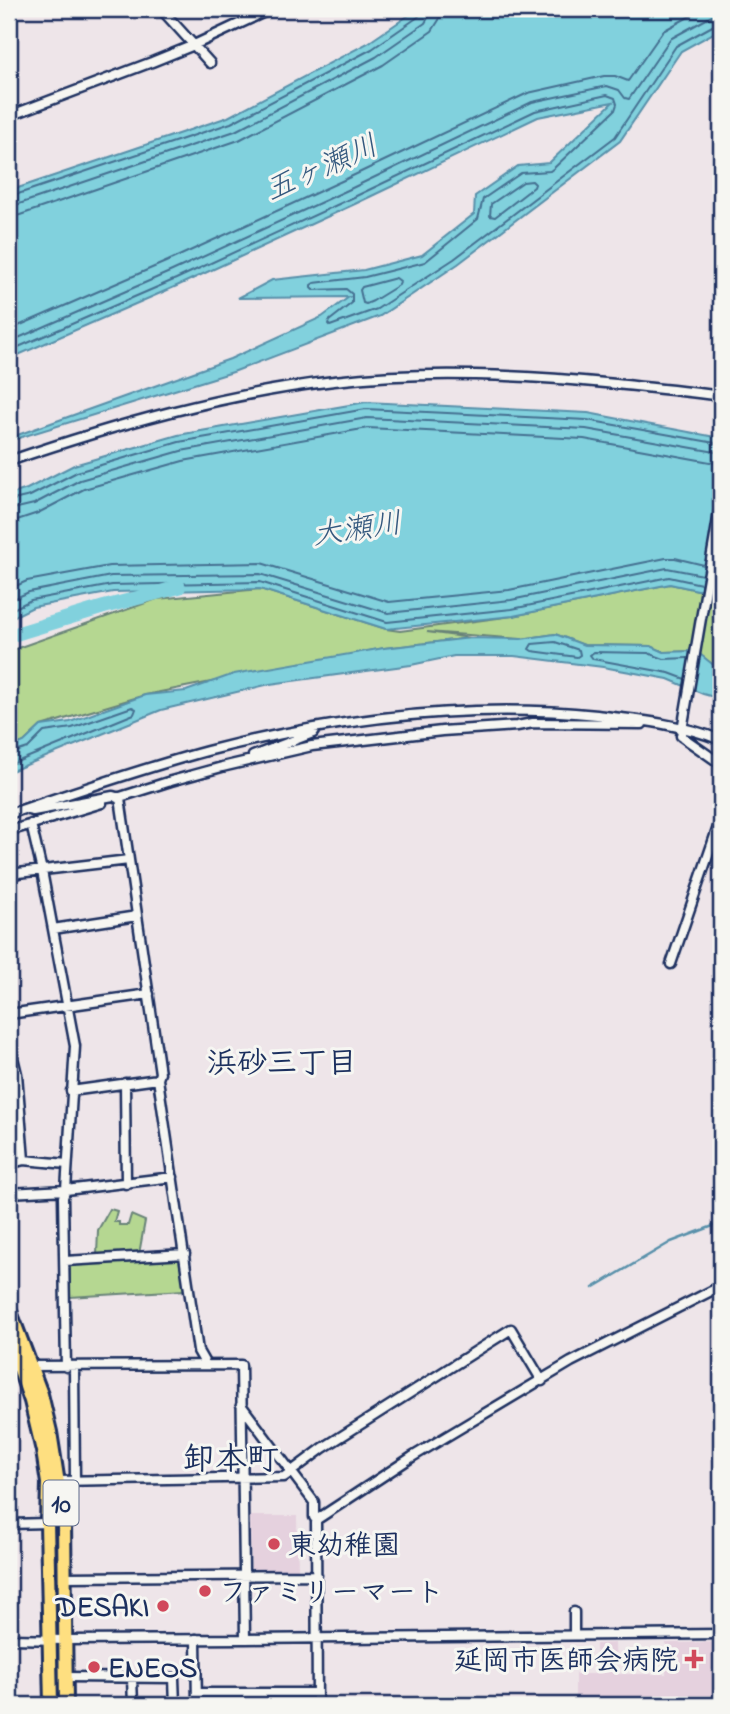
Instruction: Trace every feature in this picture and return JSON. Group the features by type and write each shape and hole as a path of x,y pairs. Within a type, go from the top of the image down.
{"highway":[{"name":"10","path":"9,1308 20,1367 41,1394 50,1432 64,1522 66,1705"},
{"name":"10","path":"9,1338 32,1401 48,1483 51,1705"}],"street":[{"path":"161,9 210,63"},
{"path":"9,116 194,45 271,9"},
{"path":"9,461 126,424 266,392 346,380 408,375 489,376 588,381 721,396"},
{"path":"721,501 681,736 721,764"},
{"path":"9,814 121,776 251,740 416,715 539,710 683,723 721,740"},
{"path":"9,831 171,781 312,746 533,723 643,724 651,721"},
{"path":"242,763 248,758 313,733 317,728"},
{"path":"24,809 33,811 113,796 120,798"},
{"path":"120,798 198,1351 206,1365"},
{"path":"671,964 721,818"},
{"path":"31,824 75,1046 66,1190 63,1197 75,1480"},
{"path":"9,877 18,873 129,860"},
{"path":"53,929 137,916"},
{"path":"9,1014 149,993"},
{"path":"9,1041 24,1160"},
{"path":"72,1091 158,1079"},
{"path":"125,1083 126,1184"},
{"path":"9,1164 24,1160 67,1164"},
{"path":"9,1194 126,1184 173,1177"},
{"path":"65,1261 185,1254"},
{"path":"316,1520 412,1457 571,1362 721,1286"},
{"path":"58,1481 284,1477 323,1448 511,1329 542,1381"},
{"path":"20,1367 240,1366 245,1639"},
{"path":"241,1405 314,1502 317,1705"},
{"path":"9,1524 47,1523"},
{"path":"64,1577 317,1575"},
{"path":"574,1612 574,1635"},
{"path":"9,1639 721,1634"},
{"path":"196,1639 197,1705"},
{"path":"66,1677 174,1678 175,1705"},
{"path":"132,1678 133,1705"},
{"path":"197,1693 317,1693"}],"shaded area":[{"name":"東幼稚園","path":"250,1516 297,1516 298,1572 251,1572"},
{"name":"延岡市医師会病院","path":"721,1642 721,1705 575,1705 575,1674 596,1674 596,1644 615,1643 616,1674 666,1674 666,1643"}],"green space":[{"path":"670,584 721,595 721,671 695,651 664,652 651,646 584,645 555,634 521,639 427,632 471,638 384,648 145,695 41,726 24,742 9,749 9,651 157,599 260,589 386,629 400,631 513,616"},
{"path":"110,1209 117,1211 114,1222 119,1222 119,1225 128,1225 131,1215 145,1221 139,1254 97,1255 98,1230"},
{"path":"180,1258 185,1290 70,1297 70,1265"},
{"path":"199,1694 314,1695 314,1705 199,1705"}],"water":[{"name":"五ヶ瀬川","path":"418,9 721,9 721,29 681,51 620,141 458,264 380,316 233,372 9,441 9,438 230,359 322,317 349,297 238,298 272,280 364,270 422,255 474,214 475,196 518,166 549,163 613,102 538,117 179,285 9,359 9,191 228,117 368,43"},
{"path":"366,402 588,413 721,438 721,595 670,584 513,616 386,629 260,589 113,592 33,607 9,619 9,495 74,465 178,435"},
{"path":"555,634 584,645 651,646 664,652 696,651 721,671 721,699 668,679 603,667 514,656 454,656 411,665 270,684 161,710 9,772 9,748 24,742 41,726 70,722 145,695 186,691 234,674 384,648 471,638 521,639"}],"waterway":[{"name":"大瀬川","path":"9,636 179,587"},
{"path":"593,1288 671,1242 721,1223"}],"place":[{"name":"東幼稚園","path":"274,1544"},
{"name":"ファミリーマート","path":"205,1591"},
{"name":"DESAKI","path":"163,1606"},
{"name":"延岡市医師会病院","path":"694,1659"},
{"name":"ENEOS","path":"94,1667"}],"district":[{"name":"浜砂三丁目","path":"282,1062"},
{"name":"卸本町","path":"231,1458"}]}
